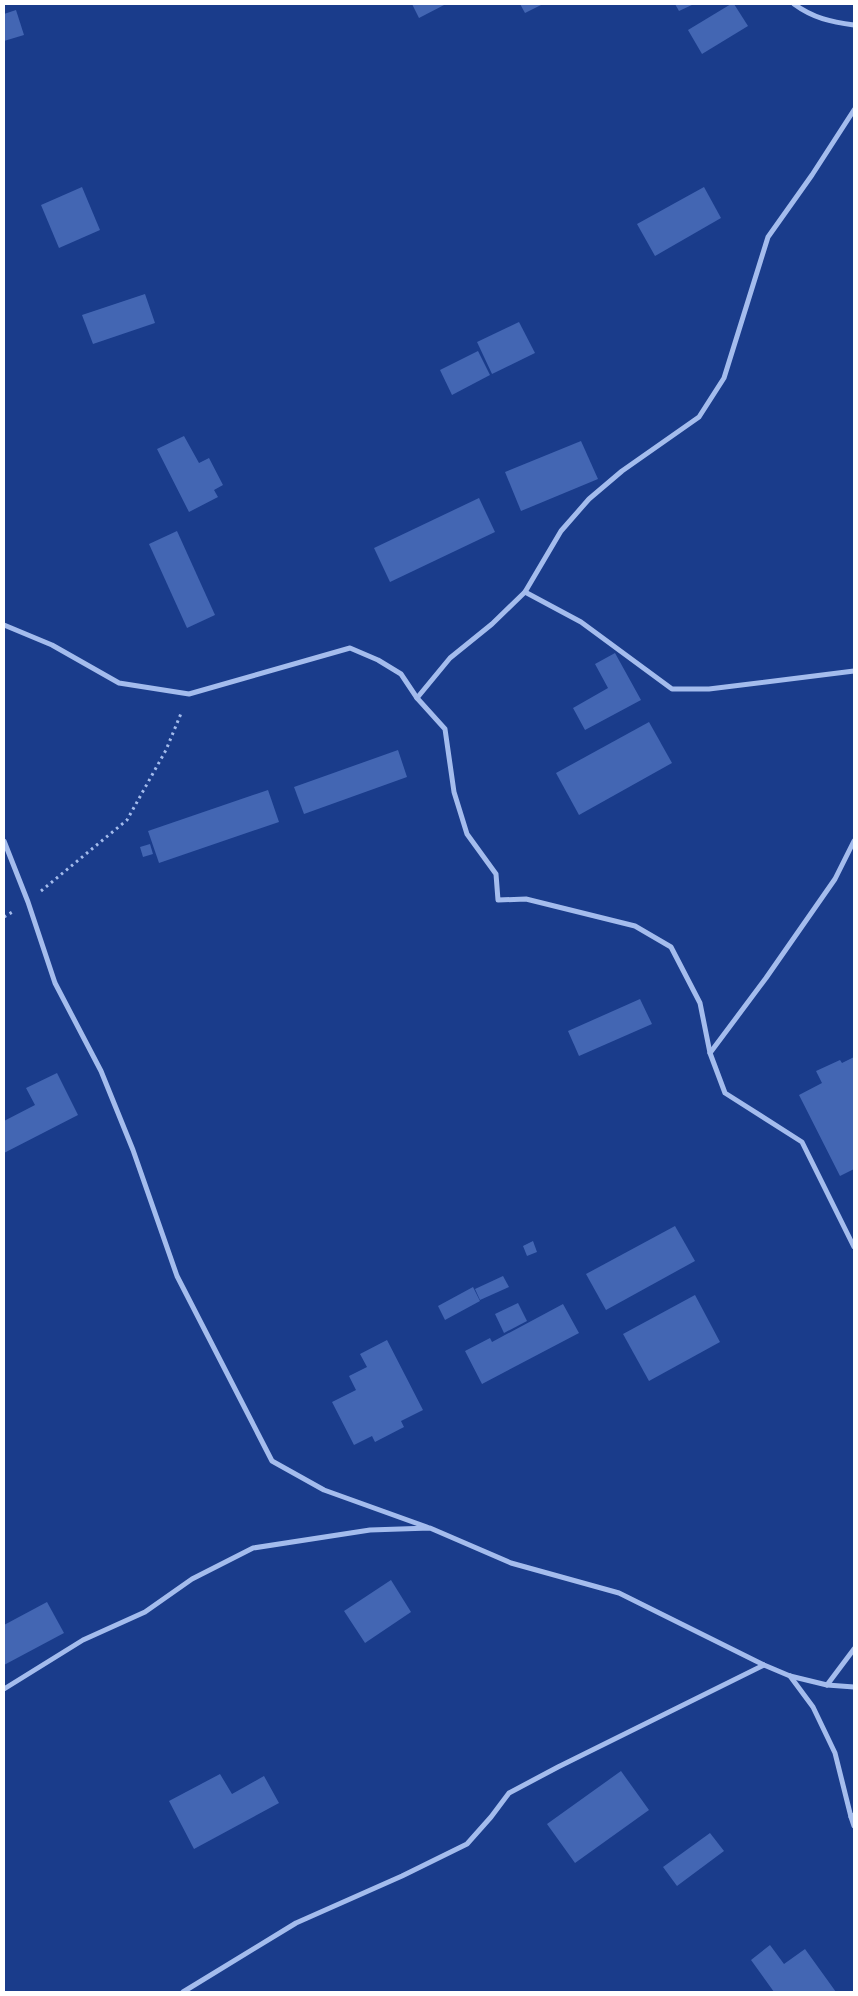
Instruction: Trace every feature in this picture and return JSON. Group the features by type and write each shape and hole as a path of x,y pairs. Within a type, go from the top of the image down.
{"street":[{"path":"794,4 828,22 854,24"},
{"path":"417,698 450,658 492,624 525,592 562,531 589,499 622,470 699,417 724,378 768,236 854,110"},
{"path":"525,592 581,622 672,689 708,689 854,671"},
{"path":"4,625 52,645 119,683 189,694 350,648 378,660 401,674 417,698 445,729 454,792 468,834 496,874 498,900 526,898 634,926 671,948 700,1002 710,1053 726,1093 802,1142 854,1247"},
{"path":"710,1053 766,978 835,879 854,841"},
{"path":"4,842 28,902 55,983 101,1071 133,1150 177,1276 272,1461 324,1490 430,1528 511,1563 619,1593 790,1676 828,1685 854,1687"},
{"path":"4,1689 83,1640 145,1612 192,1579 253,1548 370,1530 430,1528"},
{"path":"828,1685 854,1649"},
{"path":"183,1992 296,1923 402,1876 467,1844 509,1793 558,1766 764,1665"},
{"path":"790,1676 813,1707 834,1752 853,1816 854,1826"}],"path":[{"path":"4,917 28,902 127,820 166,750 189,694"}],"building":[{"path":"412,4 446,4 419,18"},
{"path":"520,4 543,4 525,13"},
{"path":"675,4 694,4 679,11"},
{"path":"734,4 748,26 702,54 688,30"},
{"path":"16,10 24,35 4,41 4,14"},
{"path":"82,187 100,230 59,248 41,205"},
{"path":"704,187 721,218 655,256 637,224"},
{"path":"145,294 155,323 93,344 82,315"},
{"path":"519,322 535,353 492,374 477,342"},
{"path":"478,351 490,375 452,395 440,370"},
{"path":"184,436 199,463 209,458 223,485 214,490 218,497 189,512 157,449"},
{"path":"581,441 598,479 521,511 505,472"},
{"path":"479,498 495,532 390,582 374,548"},
{"path":"177,531 215,615 187,628 149,544"},
{"path":"615,653 641,700 585,730 573,708 608,688 595,664"},
{"path":"649,722 672,763 579,815 556,773"},
{"path":"398,750 407,777 304,814 294,787"},
{"path":"268,790 279,822 159,863 148,831"},
{"path":"150,844 153,854 143,857 140,847"},
{"path":"640,999 652,1024 579,1056 568,1031"},
{"path":"854,1057 854,1169 840,1176 799,1095 822,1083 816,1071 840,1060 842,1063"},
{"path":"57,1073 78,1115 4,1153 4,1121 35,1105 26,1088"},
{"path":"675,1226 695,1261 606,1310 586,1274"},
{"path":"533,1241 537,1252 527,1256 523,1246"},
{"path":"503,1276 509,1287 480,1300 475,1289"},
{"path":"473,1287 480,1301 445,1320 438,1306"},
{"path":"695,1295 720,1342 649,1381 623,1334"},
{"path":"518,1303 527,1321 504,1333 495,1314"},
{"path":"563,1304 579,1333 482,1384 465,1351 490,1338 492,1342"},
{"path":"387,1340 423,1410 401,1421 404,1427 375,1442 372,1436 354,1445 332,1402 356,1390 349,1376 367,1367 360,1354"},
{"path":"391,1580 411,1612 365,1643 344,1611"},
{"path":"47,1602 64,1633 4,1665 4,1625"},
{"path":"621,1771 649,1810 575,1863 547,1824"},
{"path":"220,1774 232,1794 264,1776 279,1803 194,1849 169,1801"},
{"path":"710,1833 724,1851 677,1886 663,1867"},
{"path":"770,1945 784,1964 805,1949 836,1992 774,1992 751,1960"}]}
